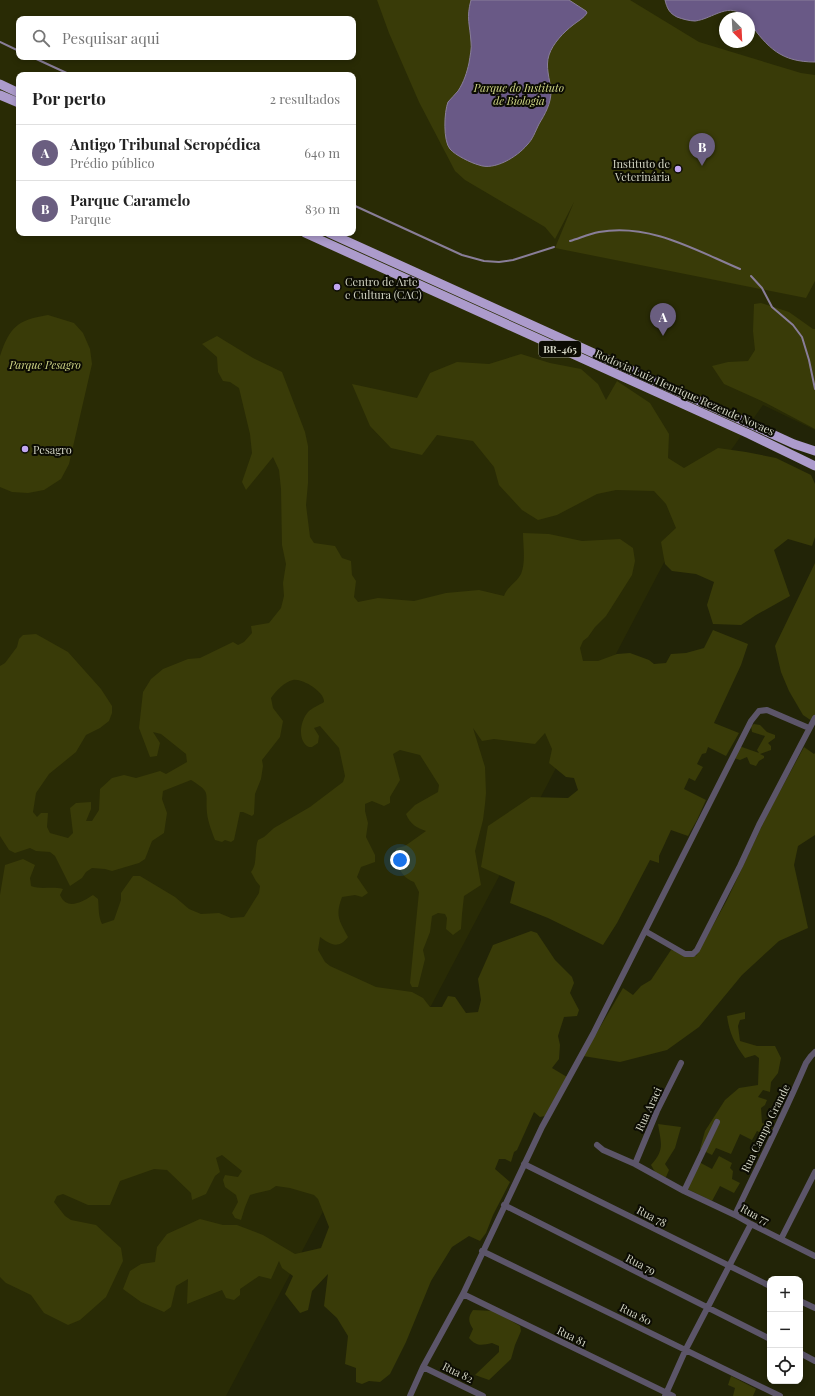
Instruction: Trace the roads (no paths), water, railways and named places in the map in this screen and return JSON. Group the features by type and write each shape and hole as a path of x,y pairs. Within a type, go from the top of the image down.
{"highway":[{"path":"0,84 16,92"},
{"path":"0,95 16,102"},
{"name":"Rodovia Luiz Henrique Rezende Novaes","path":"312,236 749,434 815,466"},
{"name":"Rodovia Luiz Henrique Rezende Novaes","path":"336,236 794,444 815,451"}],"street":[{"path":"410,1396 423,1367 463,1294 542,1126 581,1055 645,931 753,716 759,711 767,710 809,728"},
{"path":"645,931 685,954 692,954 697,950 759,825 815,718"},
{"name":"Rua Campo Grande","path":"735,1215 766,1148 782,1119 806,1063 815,1052"},
{"name":"Rua Araci","path":"634,1164 681,1063"},
{"path":"684,1191 717,1122"},
{"name":"Rua 77","path":"597,1145 603,1150 634,1164 684,1191 815,1256"},
{"name":"Rua 78","path":"524,1164 767,1284"},
{"path":"781,1239 815,1172"},
{"name":"Rua 79","path":"504,1205 767,1338"},
{"path":"666,1394 686,1349 751,1224"},
{"name":"Rua 80","path":"482,1251 780,1396"},
{"name":"Rua 81","path":"463,1294 666,1394 673,1396"},
{"path":"803,1302 815,1308"},
{"path":"803,1355 815,1361"},
{"name":"Rua 82","path":"423,1367 483,1396"}],"waterway":[{"path":"0,42 16,50"},
{"path":"38,60 64,72"},
{"path":"356,206 462,255 484,261 499,262 513,260 554,247"},
{"path":"570,241 599,232 618,230 636,231 672,240 740,269"},
{"path":"751,276 762,288 772,307 793,325 802,337 809,360 815,389"}],"place":[{"name":"Parque Caramelo","path":"702,166"},
{"name":"Instituto de Veterinária","path":"678,169"},
{"name":"Centro de Arte e Cultura (CAC)","path":"337,287"},
{"name":"Antigo Tribunal Seropédica","path":"663,336"},
{"name":"Pesagro","path":"25,449"}],"park label":[{"name":"Parque do Instituto de Biologia","path":"519,93"},
{"name":"Parque Pesagro","path":"45,364"}]}
